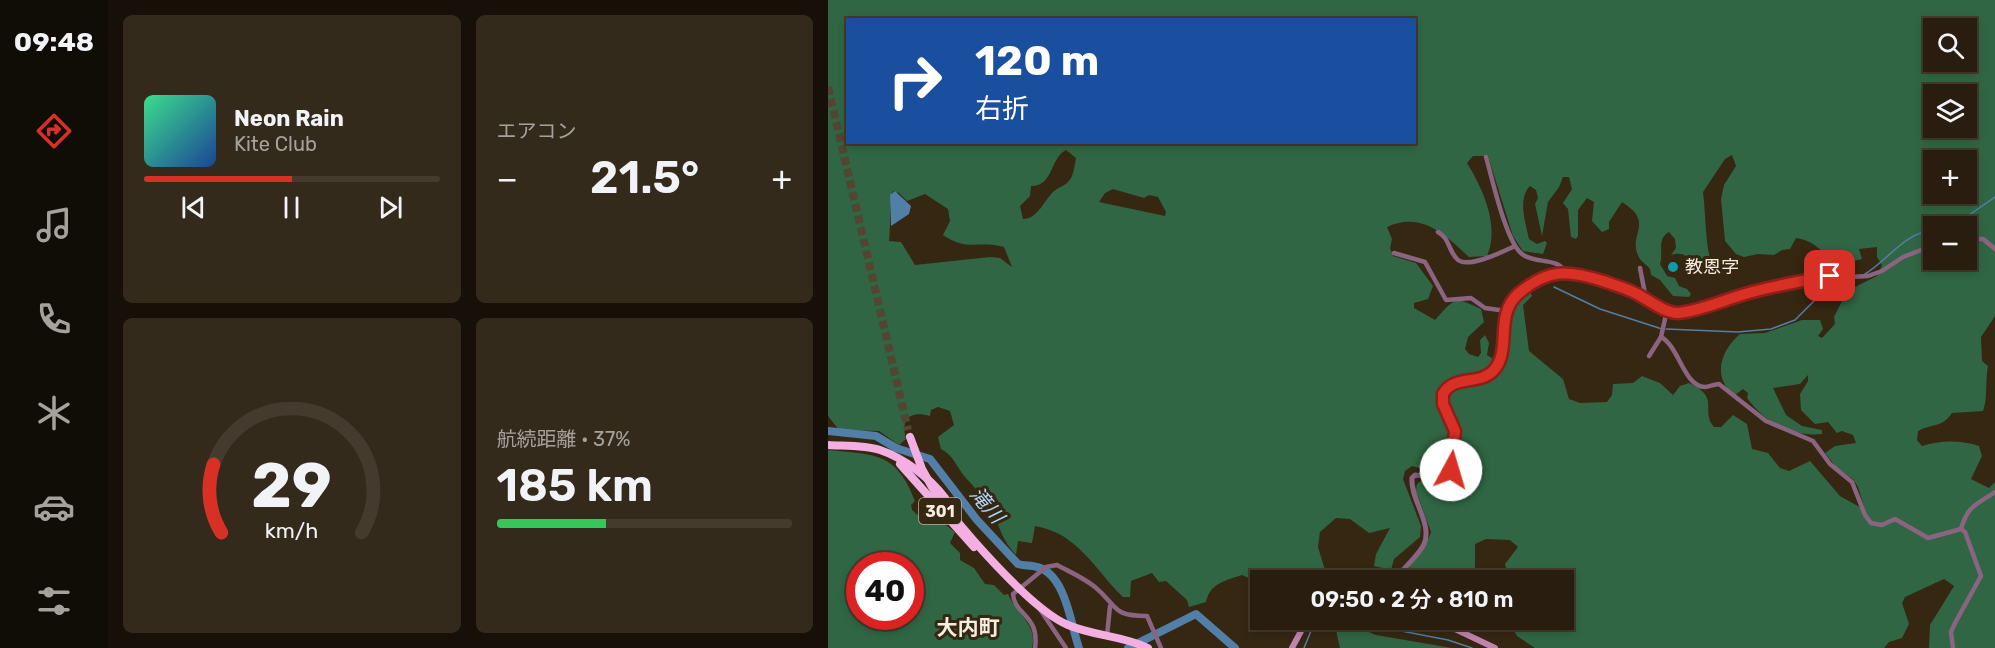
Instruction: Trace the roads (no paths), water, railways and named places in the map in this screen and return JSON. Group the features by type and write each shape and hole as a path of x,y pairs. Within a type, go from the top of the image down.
{"highway":[{"name":"301","path":"909,434 922,469 937,496 1037,605 1069,626 1147,647"},
{"name":"301","path":"828,445 879,450 908,466 938,489 989,549 991,557"},
{"name":"301","path":"887,454 903,467 969,542 989,561 997,564"}],"main road":[{"path":"1292,648 1302,630"},
{"path":"1457,630 1495,648"}],"street":[{"path":"1486,157 1503,218 1521,254 1556,264 1565,271 1629,290 1667,310 1679,313 1811,279 1868,276 1923,249"},
{"path":"1438,232 1446,238 1456,258 1461,261 1488,259 1515,246"},
{"path":"1977,239 1983,240 1995,249"},
{"path":"1394,253 1425,262 1444,299 1471,298 1487,309 1506,311"},
{"path":"1640,268 1646,300"},
{"path":"1403,570 1424,545 1426,536 1411,488 1412,478 1415,475 1443,478 1451,470 1455,431 1443,404 1443,394 1453,382 1479,378 1492,373 1500,359 1506,311 1519,294 1534,283 1565,271"},
{"path":"1649,356 1661,337 1667,310"},
{"path":"1661,337 1676,353 1683,368 1695,383 1702,387 1719,384 1766,421 1813,441 1830,464 1852,482 1865,515 1871,523 1881,525 1895,519 1928,538 1961,529"},
{"path":"1961,529 1966,512 1995,492"},
{"path":"1953,648 1951,633 1954,623 1981,576 1965,532 1961,529"},
{"path":"1035,648 1033,623 1013,600 1013,594 1046,567 1057,565 1096,588 1110,606 1126,615 1147,616 1161,648"},
{"path":"1037,605 1066,648"},
{"path":"1107,636 1110,606"}],"water":[{"path":"895,191 911,206 909,214 891,226 890,195"}],"waterway":[{"path":"1967,216 1995,197"},
{"path":"1865,274 1906,241 1923,232"},
{"path":"1666,329 1738,332 1771,329 1795,320 1828,287 1853,280"},
{"path":"1554,287 1600,309 1662,329"},
{"name":"滝川","path":"828,431 876,436 896,448 930,459 977,520 1018,564 1037,567 1047,572 1055,580 1066,602 1079,648"},
{"name":"滝川","path":"1128,648 1196,614 1235,648"},
{"path":"1304,648 1312,630"},
{"path":"1396,630 1448,640 1472,648"}],"tunnel":[{"path":"828,87 908,430"}],"place":[{"name":"教恩字","path":"1673,267"}],"district":[{"name":"大内町","path":"968,628"}]}
